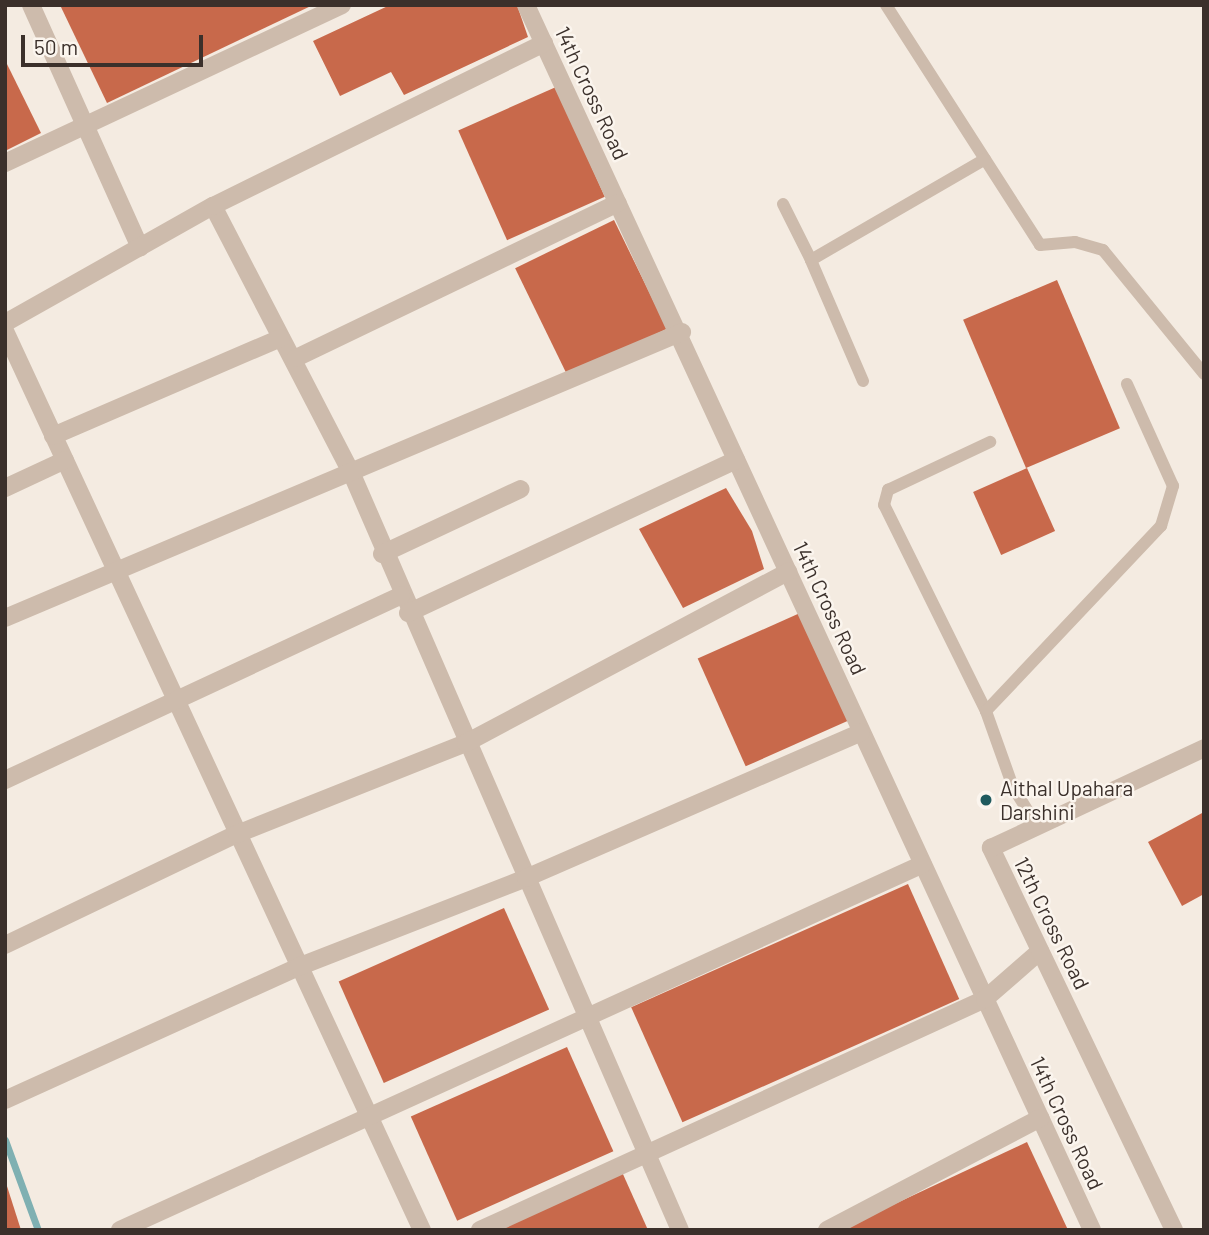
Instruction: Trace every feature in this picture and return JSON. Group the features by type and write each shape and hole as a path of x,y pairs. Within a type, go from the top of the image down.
{"street":[{"path":"31,5 140,248"},
{"path":"5,163 342,5"},
{"name":"14th Cross Road","path":"526,5 618,203 682,332 736,460 1092,1230"},
{"path":"5,323 214,206 544,43"},
{"path":"296,358 618,203"},
{"path":"214,206 281,338 296,358 351,472 382,554 680,1230"},
{"path":"5,331 422,1230"},
{"path":"5,618 682,332"},
{"path":"53,436 281,338"},
{"path":"5,488 65,460"},
{"path":"408,612 736,460"},
{"path":"382,554 521,489"},
{"path":"5,945 237,834 466,743 788,572"},
{"path":"5,780 401,595"},
{"path":"5,1100 298,967 526,878 861,732"},
{"name":"12th Cross Road","path":"1174,1230 991,848 1204,748"},
{"path":"120,1230 370,1119 923,864"},
{"path":"480,1230 985,999 1041,951"},
{"path":"827,1230 1040,1118"}],"lane":[{"path":"886,5 1040,244 1075,242 1103,250 1204,374"},
{"path":"811,260 985,159"},
{"path":"783,204 811,260 863,381"},
{"path":"986,711 1161,526 1173,486 1127,384"},
{"path":"990,442 888,490 884,505 986,711 1013,787 1037,826"}],"building":[{"path":"60,5 313,5 107,103"},
{"path":"390,5 517,5 528,37 404,95 391,72 340,96 313,41"},
{"path":"5,60 41,133 5,151"},
{"path":"556,87 605,197 507,240 458,131"},
{"path":"614,220 667,329 568,377 515,268"},
{"path":"1057,280 1120,428 1026,468 963,320"},
{"path":"1027,468 1055,531 1001,555 973,492"},
{"path":"726,488 752,531 764,569 683,608 639,529"},
{"path":"800,613 848,721 746,766 698,659"},
{"path":"1204,812 1204,894 1182,906 1148,842"},
{"path":"908,884 959,999 682,1122 631,1007"},
{"path":"504,908 549,1009 384,1083 339,982"},
{"path":"567,1047 613,1151 457,1221 411,1117"},
{"path":"1027,1142 1068,1230 839,1230"},
{"path":"622,1172 648,1230 490,1230"},
{"path":"6,1183 21,1230 5,1230"}],"waterway":[{"path":"5,1140 38,1230"}],"place":[{"name":"Aithal Upahara Darshini","path":"986,800"}]}
